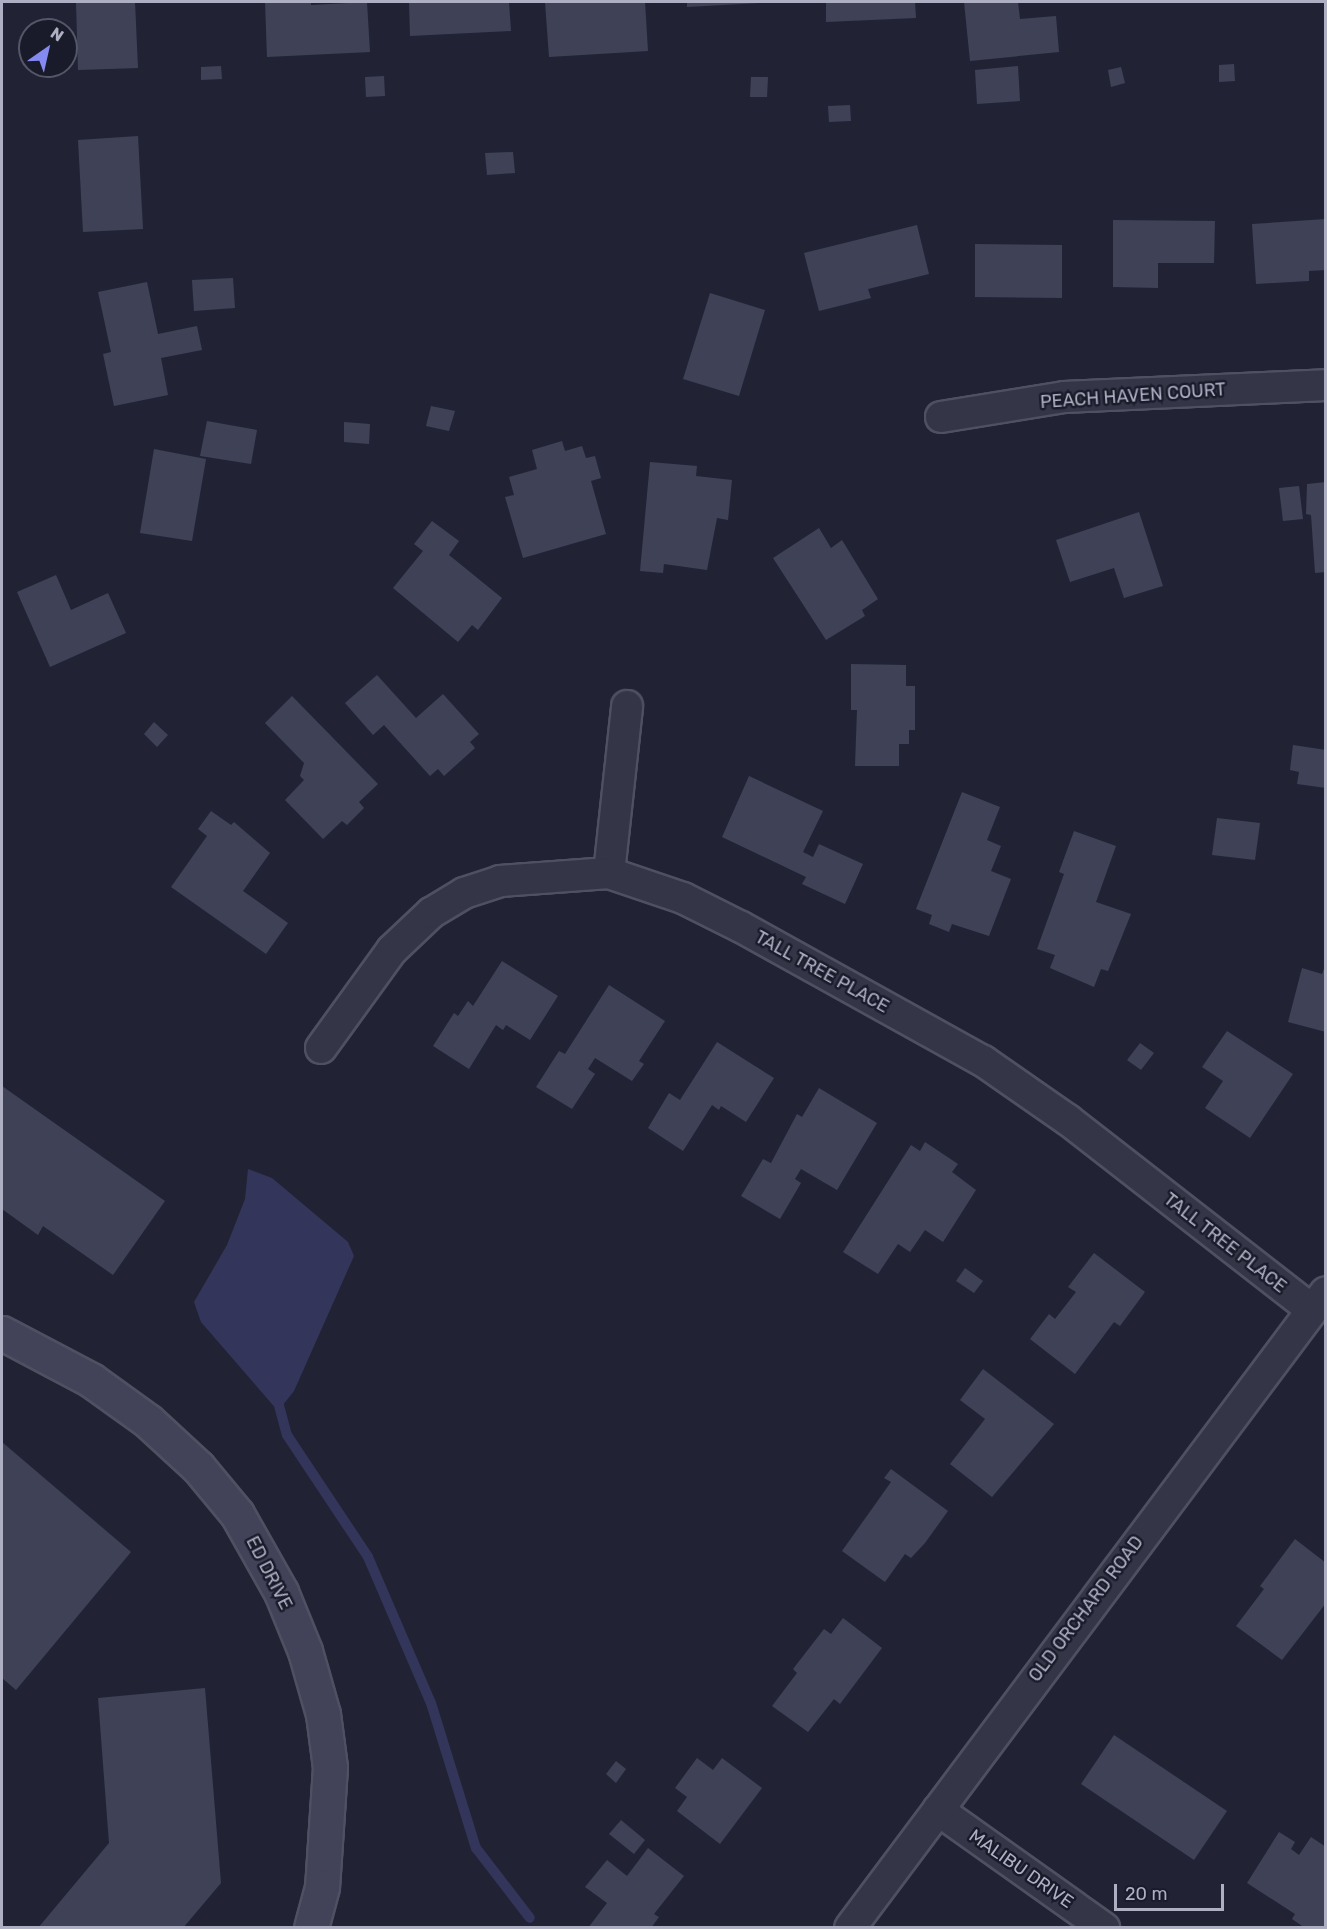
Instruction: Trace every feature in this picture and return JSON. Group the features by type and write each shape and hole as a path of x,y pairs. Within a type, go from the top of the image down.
{"street":[{"name":"PEACH HAVEN COURT","path":"941,417 1064,397 1326,385"},
{"path":"609,873 627,706"},
{"name":"TALL TREE PLACE","path":"321,1048 392,950 431,913 464,893 500,881 609,873 683,898 741,927 984,1061 1319,1301"},
{"name":"OLD ORCHARD ROAD","path":"850,1928 1319,1301"},
{"name":"ED DRIVE","path":"2,1333 91,1380 148,1421 173,1444 237,1515 281,1592 305,1651 323,1714 330,1767 322,1887 311,1928"},
{"name":"MALIBU DRIVE","path":"938,1810 1104,1928"}],"water":[{"path":"248,1169 272,1178 348,1242 354,1256 294,1391 278,1411 201,1322 194,1302 227,1245 245,1199"}],"building":[{"path":"76,2 135,2 138,68 78,70"},
{"path":"265,2 311,2 311,5 367,2 370,52 267,57"},
{"path":"409,2 509,2 511,31 410,36"},
{"path":"545,2 645,2 648,51 549,57"},
{"path":"687,2 760,2 760,3 687,7"},
{"path":"826,2 915,2 916,18 826,22"},
{"path":"964,2 1018,2 1020,19 1056,16 1059,52 970,61"},
{"path":"1234,64 1235,81 1219,82 1219,65"},
{"path":"221,66 222,79 201,80 201,67"},
{"path":"1018,66 1020,101 977,104 975,70"},
{"path":"1121,67 1125,83 1111,87 1108,70"},
{"path":"384,76 385,96 366,97 365,77"},
{"path":"751,77 768,77 767,97 750,97"},
{"path":"850,105 851,121 829,122 828,106"},
{"path":"138,136 143,229 83,232 78,140"},
{"path":"513,152 515,173 487,175 485,153"},
{"path":"1326,219 1326,270 1309,271 1309,281 1256,284 1252,224"},
{"path":"1113,220 1215,221 1214,263 1158,263 1158,288 1113,287"},
{"path":"917,225 929,274 868,289 871,298 819,311 804,253"},
{"path":"975,244 1062,245 1062,298 975,297"},
{"path":"233,278 235,308 194,311 192,280"},
{"path":"147,282 158,334 197,326 202,350 161,358 168,395 114,406 103,354 111,352 98,292"},
{"path":"710,293 765,310 739,396 683,379"},
{"path":"431,406 455,411 449,431 426,426"},
{"path":"207,421 257,430 251,464 200,456"},
{"path":"344,422 370,424 369,444 344,442"},
{"path":"562,441 565,451 582,446 586,458 595,456 601,478 591,481 606,534 523,558 505,497 514,495 509,477 537,469 532,450"},
{"path":"154,449 206,459 192,541 140,533"},
{"path":"650,462 697,466 696,476 732,480 728,520 717,518 707,570 664,564 663,573 640,571"},
{"path":"1326,482 1326,572 1315,573 1311,515 1306,514 1307,484"},
{"path":"1299,486 1303,519 1283,521 1279,488"},
{"path":"1139,512 1163,586 1124,598 1114,568 1070,582 1056,540"},
{"path":"432,521 459,541 449,555 502,598 478,630 472,625 458,642 393,588 423,551 414,544"},
{"path":"819,528 831,548 842,540 878,599 862,610 865,616 826,640 773,558"},
{"path":"56,575 71,610 108,593 126,633 50,667 17,592"},
{"path":"851,664 906,665 906,686 915,686 915,730 909,730 909,744 899,744 899,766 855,766 857,710 851,710"},
{"path":"377,675 416,718 443,694 479,734 470,742 475,748 444,776 438,769 430,776 384,725 373,735 345,703"},
{"path":"292,696 378,784 359,802 364,808 347,825 342,821 323,839 285,800 304,780 300,776 304,763 265,723"},
{"path":"154,722 168,735 157,747 144,734"},
{"path":"1293,745 1326,750 1326,788 1297,784 1299,772 1290,770"},
{"path":"749,776 823,811 803,852 813,857 819,844 863,864 845,904 802,884 806,877 722,837"},
{"path":"962,792 1000,807 987,840 1001,846 991,871 1011,879 989,936 952,924 949,932 929,924 932,915 916,909"},
{"path":"211,811 231,825 234,822 270,853 243,891 288,923 266,954 171,887 207,836 198,829"},
{"path":"1217,818 1260,823 1255,860 1212,855"},
{"path":"1074,831 1116,846 1096,902 1131,914 1108,971 1101,969 1094,987 1050,968 1055,955 1037,949 1064,874 1059,872"},
{"path":"502,961 558,996 530,1040 506,1025 503,1030 496,1025 469,1069 433,1046 454,1013 458,1016 468,1001 473,1006"},
{"path":"1326,963 1326,1032 1288,1022 1302,968 1322,974"},
{"path":"609,985 665,1021 639,1061 644,1064 632,1081 595,1058 588,1069 595,1074 572,1109 536,1087 559,1051 565,1054"},
{"path":"1227,1031 1293,1074 1250,1138 1205,1108 1223,1081 1202,1067"},
{"path":"717,1042 774,1078 746,1122 721,1106 719,1110 712,1105 683,1151 648,1128 669,1093 680,1100"},
{"path":"1140,1043 1154,1053 1141,1070 1127,1060"},
{"path":"2,1086 165,1201 113,1275 43,1226 38,1235 2,1209"},
{"path":"819,1088 877,1123 837,1190 801,1169 795,1179 801,1183 780,1219 741,1196 763,1159 771,1163 797,1114 802,1117"},
{"path":"925,1142 958,1164 952,1172 976,1190 943,1242 925,1230 910,1252 898,1244 878,1274 843,1252 911,1145 920,1151"},
{"path":"1094,1253 1145,1292 1120,1326 1114,1322 1075,1374 1030,1339 1049,1314 1055,1319 1076,1292 1068,1287"},
{"path":"965,1268 983,1281 974,1293 956,1281"},
{"path":"983,1369 1054,1424 992,1497 950,1464 985,1419 960,1400"},
{"path":"2,1442 131,1552 16,1690 2,1678"},
{"path":"891,1469 948,1511 925,1543 911,1558 905,1554 885,1582 842,1551 891,1482 884,1478"},
{"path":"1295,1539 1326,1563 1326,1603 1282,1660 1236,1626 1264,1589 1260,1586"},
{"path":"843,1618 882,1648 840,1704 834,1699 808,1732 772,1706 797,1673 793,1669 824,1629 831,1634"},
{"path":"205,1688 221,1883 183,1928 38,1928 109,1843 98,1698"},
{"path":"1114,1735 1227,1811 1194,1860 1081,1784"},
{"path":"697,1758 713,1770 722,1758 762,1788 720,1844 677,1811 687,1797 675,1788"},
{"path":"616,1761 626,1769 616,1783 606,1774"},
{"path":"621,1820 645,1840 634,1854 609,1834"},
{"path":"1279,1832 1295,1842 1291,1849 1299,1855 1311,1837 1326,1847 1326,1928 1305,1928 1292,1919 1295,1914 1247,1883"},
{"path":"648,1848 684,1876 654,1914 659,1917 651,1928 588,1928 607,1903 585,1887 607,1860 627,1876"}],"waterway":[{"path":"277,1398 287,1435 368,1557 431,1703 476,1848 530,1918"}]}
